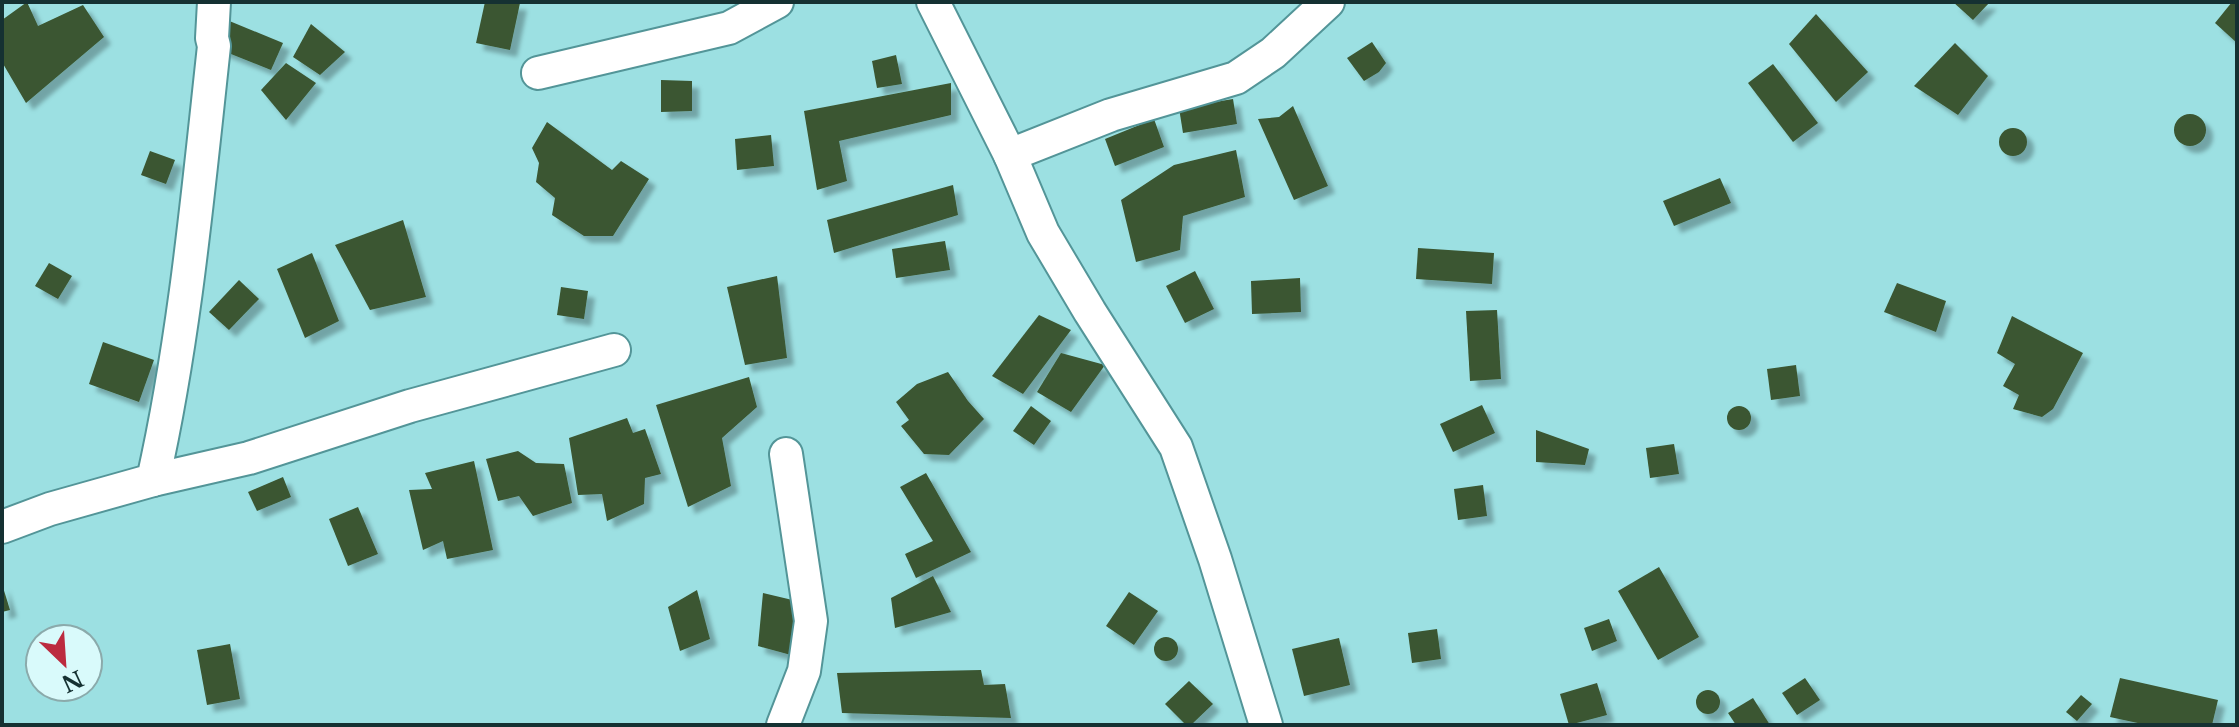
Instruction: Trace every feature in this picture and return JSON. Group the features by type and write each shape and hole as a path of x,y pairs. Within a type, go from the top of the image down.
{"street":[{"path":"153,480 172,394 193,239 214,46 214,2"},
{"path":"538,73 729,28 777,2"},
{"path":"933,2 1010,155 1043,233 1176,447 1215,559 1266,725"},
{"path":"1010,155 1111,115 1236,78 1273,53 1328,2"},
{"path":"2,527 50,509 153,480 249,458 410,406 614,350"},
{"path":"783,725 804,671 811,621 786,454"}],"building":[{"path":"27,2 38,26 83,5 104,37 26,103 2,62 2,20"},
{"path":"485,2 520,3 510,50 476,43"},
{"path":"1953,2 1990,2 1973,20"},
{"path":"2232,2 2237,2 2237,43 2215,23"},
{"path":"1816,14 1868,72 1836,102 1789,44"},
{"path":"227,20 283,43 271,70 216,48"},
{"path":"311,24 345,52 320,75 293,57"},
{"path":"1372,42 1386,63 1379,72 1364,81 1347,58"},
{"path":"1955,43 1988,76 1958,115 1914,86"},
{"path":"896,55 902,84 877,88 872,61"},
{"path":"286,63 316,83 286,120 261,90"},
{"path":"1773,64 1818,123 1793,142 1748,83"},
{"path":"661,80 692,81 692,111 661,112"},
{"path":"951,83 951,115 839,141 847,181 817,190 804,111"},
{"path":"1233,99 1237,124 1183,133 1179,108"},
{"path":"1293,106 1328,186 1294,200 1258,119 1279,117"},
{"path":"2190,114 2201,119 2206,130 2201,141 2190,146 2179,141 2174,130 2179,119"},
{"path":"1154,119 1164,147 1115,166 1105,139"},
{"path":"547,122 612,170 621,161 649,179 613,236 584,236 552,215 555,198 536,182 539,163 532,148"},
{"path":"2013,128 2023,132 2027,142 2023,152 2013,156 2003,152 1999,142 2003,132"},
{"path":"771,135 774,166 737,170 735,139"},
{"path":"1236,150 1245,197 1183,216 1180,250 1136,262 1121,200 1174,165"},
{"path":"150,151 175,160 166,184 141,175"},
{"path":"1720,178 1731,203 1674,226 1663,201"},
{"path":"953,185 958,215 834,253 827,220"},
{"path":"403,220 426,297 370,310 335,245"},
{"path":"945,241 950,270 896,278 892,249"},
{"path":"1418,248 1494,253 1492,284 1416,279"},
{"path":"312,253 339,321 305,338 277,269"},
{"path":"49,263 72,276 58,299 35,286"},
{"path":"1195,271 1214,309 1185,323 1166,286"},
{"path":"777,276 787,358 745,365 727,287"},
{"path":"1300,278 1301,312 1252,314 1251,281"},
{"path":"239,280 259,299 229,330 209,312"},
{"path":"1897,283 1946,301 1936,332 1884,312"},
{"path":"561,287 588,291 584,319 557,315"},
{"path":"1497,310 1501,379 1470,381 1466,311"},
{"path":"1039,315 1071,330 1023,394 992,376"},
{"path":"2012,316 2083,353 2053,409 2042,417 2013,409 2019,395 2003,386 2015,364 1997,353"},
{"path":"103,342 154,360 139,402 89,384"},
{"path":"1061,353 1105,365 1071,412 1037,392"},
{"path":"1796,365 1800,396 1771,400 1767,369"},
{"path":"948,372 984,419 949,455 924,454 901,426 909,420 896,402 917,384"},
{"path":"749,377 757,407 722,438 731,486 688,507 656,405"},
{"path":"1482,405 1495,433 1453,452 1440,424"},
{"path":"1031,406 1051,421 1034,445 1013,431"},
{"path":"1739,406 1750,413 1751,418 1744,429 1739,430 1728,423 1727,418 1734,407"},
{"path":"627,418 633,433 645,429 661,474 645,478 644,504 607,521 602,494 578,495 569,438"},
{"path":"1536,430 1589,449 1585,465 1536,462"},
{"path":"1674,444 1679,474 1650,478 1646,448"},
{"path":"518,451 536,463 564,464 572,503 533,516 519,496 498,501 486,459"},
{"path":"474,461 493,550 447,559 443,541 423,550 409,490 432,489 425,473"},
{"path":"926,473 971,552 916,578 905,554 933,541 900,487"},
{"path":"283,477 291,497 257,511 248,492"},
{"path":"1483,485 1487,516 1458,520 1454,489"},
{"path":"358,507 378,554 348,566 329,519"},
{"path":"1659,567 1699,637 1658,660 1618,591"},
{"path":"933,576 951,612 895,628 891,598"},
{"path":"2,584 10,610 2,612"},
{"path":"697,590 710,639 680,651 668,607"},
{"path":"1129,592 1158,611 1134,645 1106,626"},
{"path":"763,593 805,603 791,655 758,646"},
{"path":"1609,619 1617,641 1592,651 1584,628"},
{"path":"1437,629 1441,659 1412,663 1408,633"},
{"path":"1166,637 1177,644 1178,649 1171,660 1166,661 1155,654 1154,649 1161,638"},
{"path":"1339,638 1350,685 1304,696 1292,649"},
{"path":"230,644 240,699 207,705 197,650"},
{"path":"981,670 984,685 1005,684 1011,718 842,713 837,673"},
{"path":"1805,678 1820,700 1797,715 1782,693"},
{"path":"2120,678 2218,700 2212,725 2147,725 2110,717"},
{"path":"1189,681 1213,704 1191,725 1186,725 1165,704"},
{"path":"1597,683 1607,715 1569,725 1560,694"},
{"path":"1708,690 1719,697 1720,702 1713,713 1708,714 1697,707 1696,702 1703,691"},
{"path":"2081,695 2092,704 2077,721 2066,712"},
{"path":"1753,698 1770,725 1736,725 1728,713"}]}
